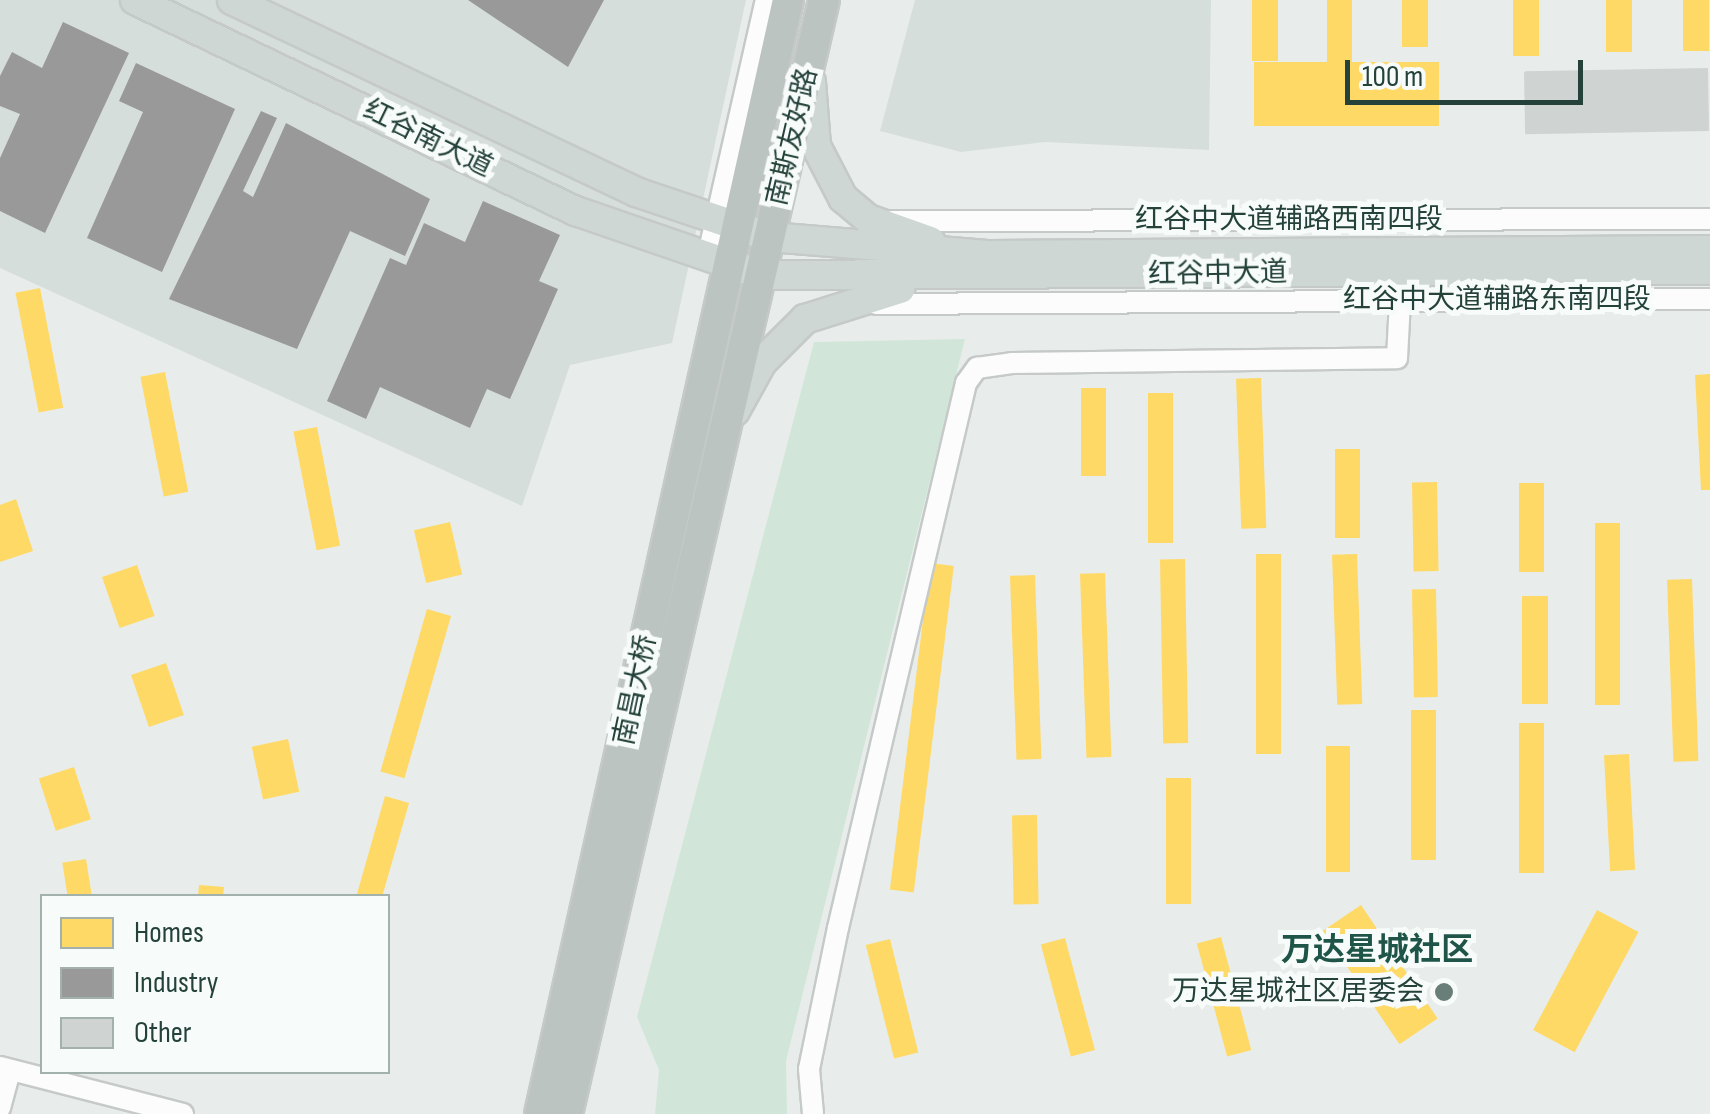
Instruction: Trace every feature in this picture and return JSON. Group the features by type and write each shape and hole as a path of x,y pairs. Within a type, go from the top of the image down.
{"highway":[{"name":"南斯友好路","path":"717,262 788,0"},
{"name":"南斯友好路","path":"762,275 824,0"},
{"name":"南昌大桥","path":"567,1114 717,262"},
{"name":"南昌大桥","path":"540,1114 601,911 730,421 762,275"}],"main road":[{"name":"红谷南大道","path":"135,0 576,211 717,262"},
{"name":"红谷南大道","path":"232,0 725,227"},
{"path":"812,52 816,146 843,198 868,219 984,266"},
{"name":"红谷中大道","path":"725,227 770,237 984,266"},
{"name":"红谷中大道","path":"717,262 762,275 984,266 1537,261 1710,250"},
{"name":"红谷中大道","path":"1537,261 1710,270"},
{"path":"730,421 762,362 805,319 865,294 984,266"}],"street":[{"path":"725,227 766,0"},
{"name":"红谷中大道辅路西南四段","path":"868,219 1710,219"},
{"name":"红谷中大道辅路东南四段","path":"805,319 936,301 1710,299"},
{"path":"813,1114 809,1069 834,945 966,384 977,368 1012,363 1397,358 1400,300"},
{"path":"0,1108 5,1069 183,1114"}],"shaded area":[{"path":"0,0 746,0 672,343 570,365 522,506 0,268"},
{"path":"915,0 1211,0 1209,150 1045,142 961,152 880,131"}],"green space":[{"path":"965,339 786,1061 787,1114 655,1114 659,1070 637,1017 814,342"}],"building: Homes":[{"path":"1252,0 1278,0 1278,61 1252,61"},
{"path":"1327,0 1352,0 1352,62 1327,62"},
{"path":"1402,0 1428,0 1428,47 1402,47"},
{"path":"1513,0 1539,0 1539,56 1513,56"},
{"path":"1606,0 1632,0 1632,52 1606,52"},
{"path":"1683,0 1709,0 1709,51 1683,51"},
{"path":"1254,62 1439,62 1439,126 1254,126"},
{"path":"40,288 63,408 39,413 15,293"},
{"path":"165,372 188,492 164,497 140,377"},
{"path":"1710,374 1710,490 1701,490 1695,375"},
{"path":"1261,378 1266,528 1241,529 1236,379"},
{"path":"1081,388 1106,388 1106,476 1081,476"},
{"path":"1148,393 1173,393 1173,543 1148,543"},
{"path":"317,427 340,546 317,550 293,432"},
{"path":"1335,449 1360,449 1360,538 1335,538"},
{"path":"1412,482 1437,482 1439,571 1414,571"},
{"path":"1519,483 1544,483 1544,572 1519,572"},
{"path":"16,499 33,551 0,562 0,505"},
{"path":"450,522 462,575 426,583 414,530"},
{"path":"1595,523 1620,523 1620,705 1595,705"},
{"path":"1256,554 1281,554 1281,754 1256,754"},
{"path":"1357,554 1362,704 1337,705 1332,555"},
{"path":"1160,559 1185,559 1188,743 1163,743"},
{"path":"930,563 954,566 914,892 890,890"},
{"path":"137,565 155,616 120,628 102,577"},
{"path":"1105,573 1111,757 1086,758 1080,574"},
{"path":"1035,575 1041,759 1016,760 1010,576"},
{"path":"1692,579 1698,761 1673,762 1667,580"},
{"path":"1412,589 1436,589 1438,697 1414,697"},
{"path":"1522,596 1548,596 1548,704 1522,704"},
{"path":"427,609 451,616 404,778 380,771"},
{"path":"166,663 184,715 149,727 131,675"},
{"path":"1411,710 1436,710 1436,860 1411,860"},
{"path":"1519,723 1544,723 1544,873 1519,873"},
{"path":"288,739 299,792 263,800 252,747"},
{"path":"1326,746 1350,746 1350,872 1326,872"},
{"path":"1629,754 1635,870 1610,871 1604,755"},
{"path":"74,767 91,819 56,831 39,778"},
{"path":"1166,778 1191,778 1191,904 1166,904"},
{"path":"385,796 409,803 383,894 357,894"},
{"path":"1012,815 1037,815 1039,904 1014,904"},
{"path":"86,859 92,894 67,894 62,863"},
{"path":"199,885 224,887 223,894 198,894"},
{"path":"1361,905 1438,1019 1399,1044 1323,931"},
{"path":"1597,910 1638,932 1575,1052 1533,1030"},
{"path":"1221,937 1251,1050 1227,1056 1197,943"},
{"path":"1065,938 1095,1050 1071,1057 1041,944"},
{"path":"890,939 918,1053 894,1059 866,945"}],"building: Industry":[{"path":"468,0 604,0 568,67"},
{"path":"63,22 129,53 45,233 0,211 0,158 20,114 0,106 0,76 12,52 42,68"},
{"path":"136,63 235,109 162,272 87,238 143,112 119,101"},
{"path":"261,111 277,118 243,191 253,197 286,123 430,199 405,256 350,231 297,349 169,299"},
{"path":"483,201 560,235 539,281 558,289 510,399 487,389 470,428 380,387 366,419 327,401 390,258 406,265 424,223 465,242"}],"building: Other":[{"path":"1708,68 1709,131 1525,134 1524,71"}],"place":[{"name":"万达星城社区居委会","path":"1444,992"}],"district":[{"name":"万达星城社区","path":"1377,951"}]}
